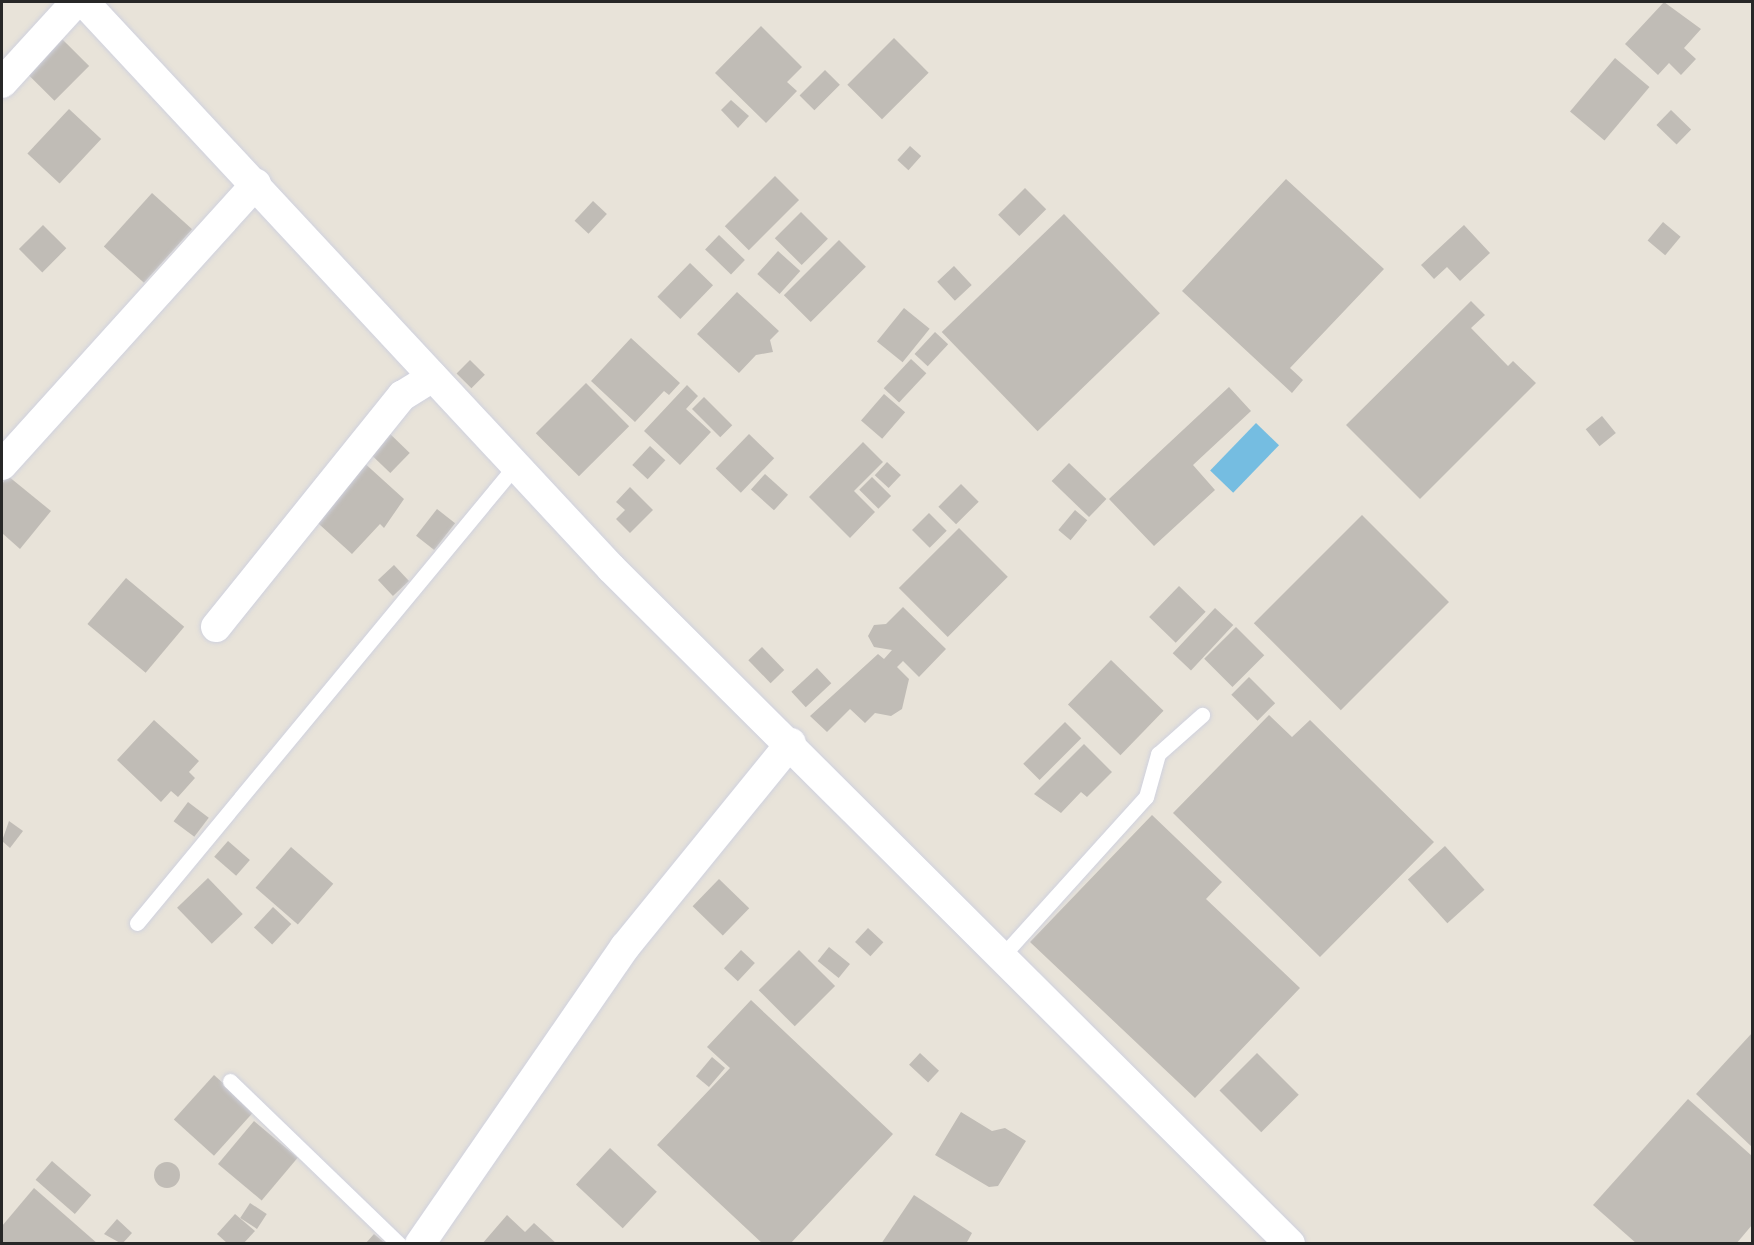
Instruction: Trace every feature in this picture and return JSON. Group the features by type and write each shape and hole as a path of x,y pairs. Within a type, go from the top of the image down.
{"street":[{"path":"2,83 76,2"},
{"path":"84,2 256,184 515,466 1290,1244"},
{"path":"2,465 256,184"},
{"path":"216,627 395,404 433,377"},
{"path":"420,1244 625,947 791,743"}],"lane":[{"path":"137,923 515,466"},
{"path":"1003,955 1146,797 1158,754 1202,715"},
{"path":"230,1081 399,1244"}],"water":[{"path":"1256,423 1279,445 1233,493 1210,470"}],"building":[{"path":"1664,2 1701,29 1684,48 1696,59 1681,75 1669,63 1658,75 1625,44"},
{"path":"761,26 802,67 787,82 797,91 766,123 715,73"},
{"path":"58,35 89,66 54,101 23,70"},
{"path":"894,38 929,73 882,119 847,85"},
{"path":"1615,58 1649,87 1604,141 1570,112"},
{"path":"825,70 840,85 814,110 800,95"},
{"path":"731,100 749,116 738,128 721,110"},
{"path":"69,109 101,139 60,184 27,154"},
{"path":"1671,110 1691,129 1677,145 1656,125"},
{"path":"910,146 921,156 908,170 897,160"},
{"path":"775,176 799,200 749,250 725,226"},
{"path":"1286,179 1384,269 1290,368 1303,380 1292,393 1182,291"},
{"path":"1025,188 1046,209 1019,236 998,215"},
{"path":"152,193 192,229 144,283 104,247"},
{"path":"593,201 607,214 588,234 575,221"},
{"path":"801,212 828,239 802,265 775,238"},
{"path":"1064,214 1160,313 1038,431 942,332"},
{"path":"1663,222 1681,237 1665,255 1648,240"},
{"path":"43,225 66,248 42,272 19,249"},
{"path":"1464,225 1490,253 1460,281 1447,267 1434,279 1421,265"},
{"path":"719,235 745,260 731,274 705,249"},
{"path":"839,240 866,267 811,322 784,295"},
{"path":"778,251 800,271 780,294 757,274"},
{"path":"690,263 713,285 680,319 657,297"},
{"path":"954,266 972,285 955,301 937,282"},
{"path":"737,292 779,331 770,340 773,352 756,355 739,373 697,334"},
{"path":"1471,301 1485,315 1471,328 1508,366 1513,361 1536,383 1420,499 1346,425"},
{"path":"904,308 930,329 903,362 877,341"},
{"path":"935,332 948,344 928,366 915,354"},
{"path":"631,338 680,383 669,395 664,391 635,422 591,381"},
{"path":"911,359 926,373 899,403 884,388"},
{"path":"470,360 485,375 471,388 457,373"},
{"path":"586,383 629,426 579,476 536,433"},
{"path":"687,385 698,396 686,409 711,432 680,465 644,431"},
{"path":"1229,387 1251,411 1193,465 1215,490 1154,546 1109,499"},
{"path":"884,394 905,412 882,439 861,420"},
{"path":"704,397 732,425 720,437 692,409"},
{"path":"1602,416 1616,433 1600,446 1586,429"},
{"path":"386,430 410,453 390,473 367,450"},
{"path":"749,434 774,458 741,493 716,469"},
{"path":"863,442 883,462 854,491 875,512 850,538 809,497"},
{"path":"650,446 665,460 648,479 632,465"},
{"path":"361,460 404,499 384,528 380,524 352,554 309,515"},
{"path":"887,462 901,475 889,488 875,475"},
{"path":"1069,463 1106,499 1089,517 1052,481"},
{"path":"765,474 788,495 774,510 751,490"},
{"path":"8,476 51,511 20,549 2,533 2,484"},
{"path":"872,477 891,496 878,509 859,490"},
{"path":"961,484 979,502 956,524 938,507"},
{"path":"630,487 653,510 630,533 616,519 625,510 616,502"},
{"path":"437,509 455,523 434,550 416,536"},
{"path":"1075,510 1087,520 1071,540 1058,530"},
{"path":"929,513 947,531 930,548 912,530"},
{"path":"1362,515 1449,602 1341,710 1254,623"},
{"path":"959,528 1008,577 948,637 899,588"},
{"path":"394,565 409,581 393,596 378,580"},
{"path":"126,578 184,627 146,673 87,624"},
{"path":"1179,586 1206,612 1176,643 1149,617"},
{"path":"903,607 946,649 919,677 903,661 897,667 909,679 902,709 891,716 875,713 865,723 850,709 827,732 810,716 878,654 884,659 892,650 874,647 868,636 874,625 886,624"},
{"path":"1215,608 1233,625 1191,670 1173,653"},
{"path":"1236,627 1264,655 1232,687 1204,659"},
{"path":"762,647 784,670 771,683 748,660"},
{"path":"1111,660 1164,711 1120,755 1068,705"},
{"path":"817,668 831,683 806,707 791,692"},
{"path":"1249,677 1275,703 1257,721 1231,695"},
{"path":"1269,715 1292,737 1310,720 1434,842 1320,957 1173,813"},
{"path":"154,720 199,761 189,772 195,778 178,797 171,791 161,802 117,760"},
{"path":"1065,722 1081,738 1040,780 1023,764"},
{"path":"1084,744 1112,772 1087,797 1081,792 1061,813 1034,794"},
{"path":"188,802 209,818 194,837 174,821"},
{"path":"1152,815 1222,882 1206,899 1300,988 1195,1098 1030,942"},
{"path":"9,821 23,831 10,848 2,841"},
{"path":"228,841 250,860 236,876 214,857"},
{"path":"1445,846 1484,890 1447,923 1408,879"},
{"path":"291,847 333,884 298,924 256,888"},
{"path":"208,878 243,914 212,944 177,908"},
{"path":"719,879 749,908 723,936 693,906"},
{"path":"273,907 291,924 272,945 254,927"},
{"path":"868,928 883,942 870,956 855,942"},
{"path":"829,947 850,964 839,978 818,961"},
{"path":"741,950 755,963 738,981 724,968"},
{"path":"799,950 835,986 795,1026 759,990"},
{"path":"751,1000 893,1134 790,1244 763,1244 657,1145 730,1068 707,1047"},
{"path":"1752,1033 1752,1147 1696,1094"},
{"path":"920,1053 939,1071 928,1082 909,1065"},
{"path":"1257,1053 1299,1095 1261,1132 1220,1090"},
{"path":"712,1057 725,1068 709,1087 696,1076"},
{"path":"214,1075 254,1111 214,1156 174,1120"},
{"path":"1688,1099 1752,1156 1752,1225 1736,1244 1637,1244 1593,1205"},
{"path":"961,1112 992,1131 1005,1128 1026,1141 998,1186 989,1187 935,1155"},
{"path":"254,1121 298,1158 262,1201 218,1164"},
{"path":"610,1148 657,1192 623,1228 576,1185"},
{"path":"52,1161 91,1195 75,1214 36,1180"},
{"path":"167,1162 176,1166 180,1175 176,1184 167,1188 158,1184 154,1175 158,1166"},
{"path":"34,1188 98,1244 2,1244 2,1226"},
{"path":"914,1195 972,1233 966,1244 881,1244"},
{"path":"250,1203 267,1214 257,1229 240,1218"},
{"path":"235,1214 255,1231 243,1244 228,1244 217,1234"},
{"path":"507,1215 525,1232 534,1223 557,1244 482,1244"},
{"path":"117,1219 132,1233 122,1244 104,1234"},
{"path":"374,1234 386,1244 365,1244"}]}
